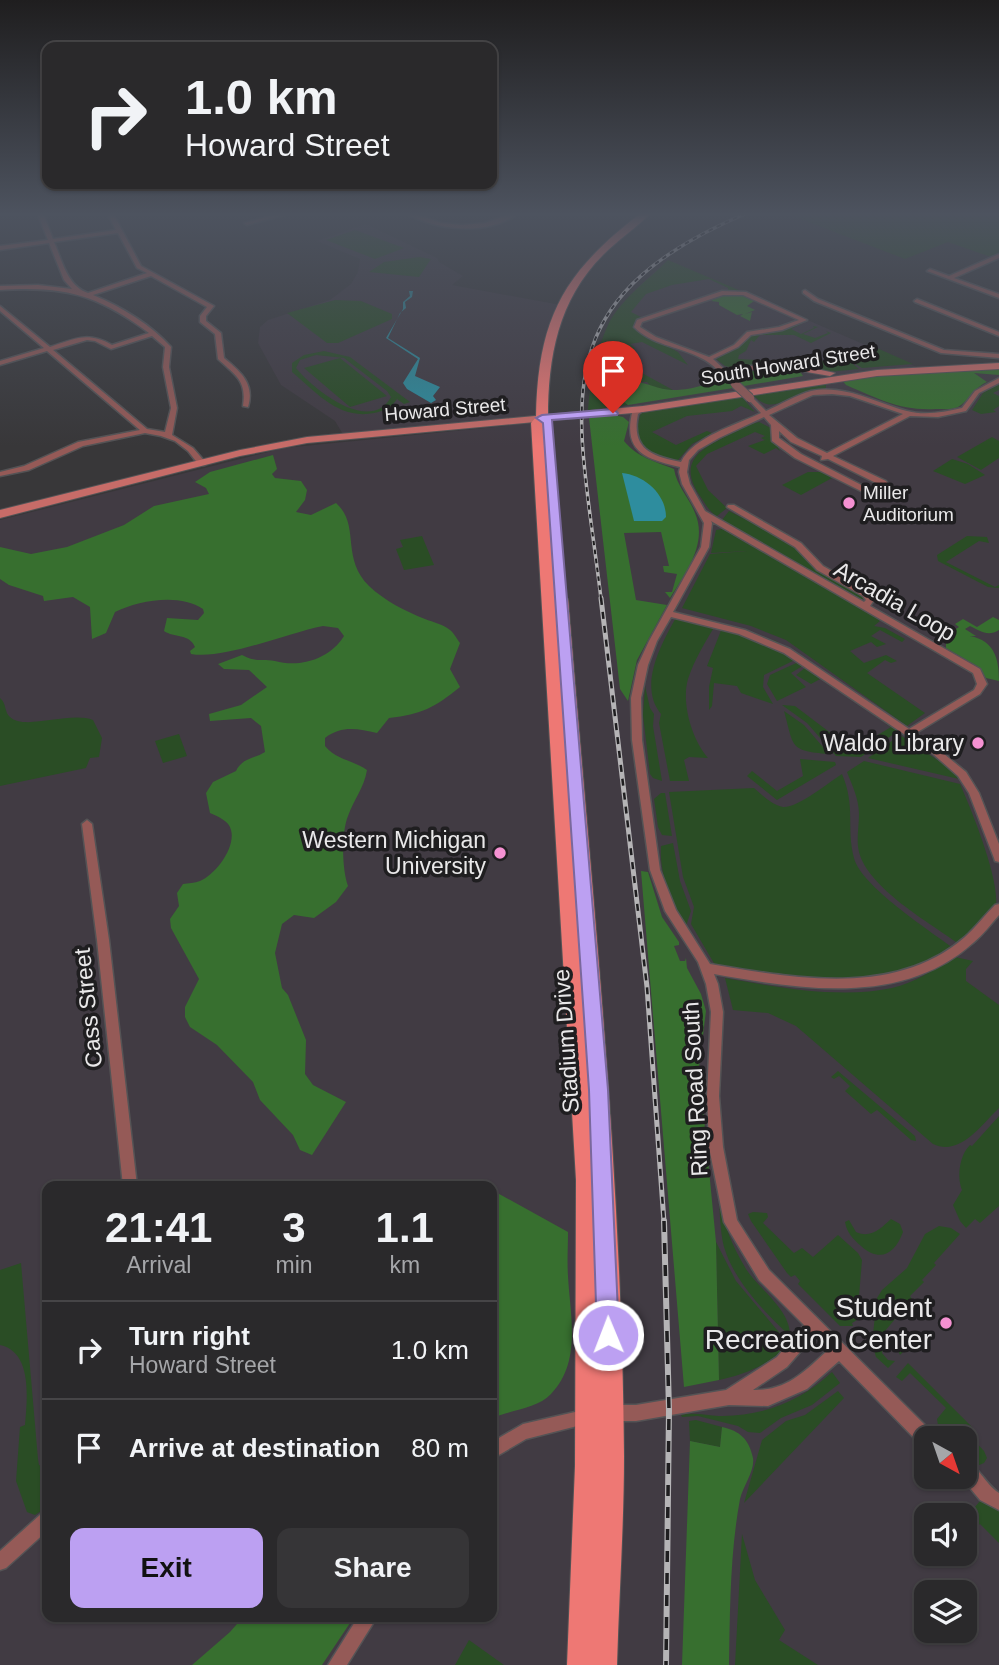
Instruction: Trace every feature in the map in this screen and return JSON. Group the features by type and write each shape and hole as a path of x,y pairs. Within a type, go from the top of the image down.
{"main road":[{"name":"Stadium Drive","path":"570,291 552,326 544,354 541,376 542,418 537,423 587,1181 599,1415 602,1665"},
{"name":"Stadium Drive","path":"582,1665 599,1415"}],"street":[{"path":"69,291 86,295 155,333 168,347 166,367 174,408 168,435"},
{"path":"86,295 99,291"},
{"path":"182,291 211,306 203,316 203,322 218,333 221,359 244,376 248,393 246,406"},
{"path":"805,292 827,305 943,352 999,356"},
{"path":"709,359 736,346 749,333 780,329 804,320 744,293 722,293 676,311 642,319 637,327 645,334 682,351 709,359 775,425 794,440 883,483 887,488 870,492 812,464 781,446 775,439 775,425"},
{"path":"917,301 999,334"},
{"path":"0,308 145,431"},
{"path":"0,362 91,338 111,347 155,333"},
{"name":"South Howard Street","path":"584,414 843,372 928,364 999,364"},
{"name":"South Howard Street","path":"940,368 999,364"},
{"path":"722,371 769,366 826,373 843,372"},
{"path":"798,368 806,372 806,378"},
{"name":"Howard Street","path":"0,514 202,463 307,440 613,413 825,379 940,368"},
{"path":"825,379 832,392"},
{"path":"643,409 636,412 632,422 632,438 641,450 659,459 683,465 701,444 804,395 832,392 859,396 909,414 938,415 964,410 977,392 999,380"},
{"path":"613,413 626,415 632,422"},
{"path":"812,464 909,414"},
{"path":"0,474 26,468 81,444 145,431 168,435 189,446 202,463"},
{"name":"Ring Road South","path":"683,465 686,484 708,523 705,547 653,641 639,679 636,698 637,740 661,891 706,968 717,1012 713,1096 716,1147 726,1208 741,1241 764,1275 914,1426"},
{"path":"731,507 798,545 820,568 866,594 870,600 866,607"},
{"name":"Arcadia Loop","path":"703,513 977,671 982,680 977,692 909,733"},
{"path":"669,614 742,632 787,651 909,733 962,774 974,793 999,858"},
{"name":"Cass Street","path":"87,824 102,927 129,1181"},
{"path":"706,968 796,983 853,985 889,981 923,969 968,942 999,908"},
{"path":"729,1397 782,1362 814,1325"},
{"path":"497,1448 523,1432 599,1415 636,1413 729,1397 768,1398 786,1392 809,1378 839,1350"},
{"path":"977,1483 986,1494 999,1502"},
{"path":"0,1562 42,1524"},
{"path":"337,1665 365,1622"}],"shaded area":[{"path":"342,291 483,291 561,305 542,418 344,436 335,421 281,385 258,343 260,327 268,320 330,300"},
{"name":"Western Michigan University","path":"634,291 739,291 926,371 999,369 999,1665 0,1665 0,520 284,448 564,420 588,409 590,378 609,323"}],"green space":[{"path":"635,291 656,291 646,294 631,312 641,317 634,323 635,329 678,352 688,365 642,342 630,344 635,348 629,359 629,366 673,390 653,389 647,382 628,382 617,394 628,405 588,410 600,345 613,316"},
{"path":"739,294 754,301 747,306 755,310 745,314 752,312 750,321 740,316 743,314 737,315 719,305 719,302 711,301 723,295"},
{"path":"335,300 361,301 392,314 392,319 338,343 327,343 287,313"},
{"path":"803,323 791,329 801,334 814,328 813,326 818,327 803,334 815,338 828,333 826,331 831,333 811,343 794,335 760,335 754,342 751,340 738,359 803,363 841,359 836,355 844,352 849,354 870,345 913,364 862,368 847,359 859,369 828,372 801,367 733,368 716,359 738,347 753,334 782,330"},
{"path":"324,351 350,357 410,402 404,404 397,399 387,408 374,413 361,414 339,409 292,372 292,363 304,355","holes":["316,355 344,358 387,391 391,397 382,408 356,410 342,405 315,387 296,368 300,360"]},
{"path":"340,358 387,396 350,407 304,368"},
{"path":"964,369 999,369 999,375 974,373 987,382 962,404 951,409 900,406 846,385 841,379"},
{"path":"746,370 799,370 803,376 744,386 732,374"},
{"path":"716,380 727,381 733,388 628,405 616,392 622,386 635,382 677,390"},
{"path":"821,383 826,385 826,389 769,405 752,394"},
{"path":"999,384 999,390 993,393 999,396 999,406 993,410 996,412 981,414 972,410 983,393"},
{"path":"741,396 755,412 741,406 732,411 687,416 652,432 676,445 707,431 712,433 692,444 678,460 653,454 635,436 641,412"},
{"path":"614,415 629,422 624,441 629,447 674,469 692,507 699,535 693,557 670,598 665,592 672,592 677,574 664,572 663,566 669,566 661,532 624,533 636,600 667,605 637,660 628,701 620,689 589,418"},
{"path":"759,422 771,428 772,438 780,451 776,448 764,454 748,446 765,440 761,438 765,436 755,432 707,454 696,466 708,490 727,508 717,516 707,507 693,484 691,465 701,451 744,427"},
{"path":"992,437 999,441 999,458 981,470 957,457"},
{"path":"273,455 277,469 272,474 275,478 301,481 307,490 305,500 296,512 311,515 336,503 343,512 348,521 355,564 369,586 396,605 448,628 460,643 450,669 460,687 443,700 419,712 389,718 377,733 357,729 344,730 325,738 325,746 329,751 367,770 344,832 344,861 348,886 336,902 314,918 294,915 282,924 275,953 282,988 288,995 306,1040 305,1074 313,1085 346,1102 312,1155 300,1150 293,1135 260,1100 253,1082 217,1045 190,1027 185,1017 185,1007 199,979 171,928 170,919 179,906 177,893 183,884 206,878 223,860 230,845 230,827 210,813 206,793 213,782 236,771 245,761 265,752 261,726 251,718 210,721 209,714 241,705 267,687 249,670 224,669 218,664 242,655 255,660 285,663 314,660 331,651 344,636 338,628 323,626 238,650 205,655 191,654 190,651 195,647 189,640 164,631 167,618 198,620 204,613 203,609 183,601 159,600 136,604 115,612 106,633 92,639 90,607 73,597 44,601 43,596 9,585 0,579 0,547 31,554 67,547 124,525 154,506 209,494 206,488 195,482 210,472"},
{"path":"952,459 968,464 985,475 965,484 933,471"},
{"path":"808,472 821,472 832,478 801,495 782,485"},
{"path":"729,511 791,543 815,566 867,599 861,599 722,520"},
{"path":"722,529 870,613 880,621 874,626 885,628 905,639 902,642 880,630 871,636 886,644 877,647 871,642 850,651 864,663 886,655 897,661 891,663 885,660 867,673 925,713 907,726 786,640 751,626 682,608 710,554 747,551 711,553 716,530"},
{"path":"422,536 434,565 404,570 396,549 403,547 400,540"},
{"path":"967,536 987,537 989,543 979,541 946,562 995,587 999,585 999,588 988,587 938,561 937,555"},
{"path":"678,614 716,624 700,651 686,689 689,721 708,758 689,757 684,760 689,781 670,781 659,723 661,714 651,690 655,663"},
{"path":"993,617 999,620 999,630 995,632 984,632 970,626 965,629 976,636 970,636 985,642 994,652 999,681 986,678 977,666 946,648 946,640 942,638 951,632 947,629 953,631 959,627 955,624 963,619 977,627"},
{"path":"726,626 776,641 801,657 764,675 763,687 773,704 741,693 737,686 714,683 712,706 709,710 709,687 713,668 707,666 722,628"},
{"path":"805,659 809,662 791,673 806,687 777,701 767,684 770,675"},
{"path":"811,663 901,729 861,757 836,756 807,723 782,705 795,706 853,750 891,727 822,678 811,684 796,675"},
{"path":"645,686 654,714 653,726 662,781 650,774 643,715"},
{"path":"0,698 8,715 17,721 72,718 93,720 102,738 99,757 90,758 86,768 0,786"},
{"path":"784,711 804,725 829,754 806,751 795,745"},
{"path":"179,734 187,756 163,763 155,741"},
{"path":"900,735 948,767 959,779 868,758"},
{"path":"800,759 835,762 836,765 777,800 747,776 752,771 777,791 803,776"},
{"path":"864,761 960,784 989,862 996,905 959,944 902,904 874,879 865,865 858,847 858,803 847,772"},
{"path":"842,774 849,797 852,847 859,869 897,907 953,948 917,968 885,979 796,980 715,965 691,924 694,907 683,877 669,792 754,788 771,802 783,807 805,799"},
{"path":"665,793 672,836 662,835 658,827 654,799"},
{"path":"673,843 680,881 691,911 686,926 675,908 662,867 661,846"},
{"path":"641,871 648,872 662,917 679,942 679,945 674,946 680,961 685,961 686,958 687,968 701,994 706,1011 699,1067 716,1242 719,1380 684,1387"},
{"path":"955,957 973,961 966,969 966,981 999,1005 999,1108 970,1137 961,1143 943,1147 933,1144 796,1026 768,1013 733,1010 725,978 830,992 872,991 908,983"},
{"path":"838,1071 915,1136 916,1141 911,1140 877,1110 871,1114 845,1091 850,1086 839,1076 834,1079 831,1077"},
{"path":"999,1116 999,1206 980,1223 975,1219 966,1228 953,1205 962,1190 959,1173 961,1161 970,1145 972,1146"},
{"path":"497,1193 568,1232 571,1353 561,1381 545,1399 497,1416"},
{"path":"719,1197 736,1252 752,1277 780,1309 789,1326 790,1336 751,1296 735,1272 724,1247"},
{"path":"767,1213 768,1217 763,1223 794,1253 802,1248 813,1257 838,1235 858,1253 862,1260 857,1320 852,1323 853,1326 840,1326 798,1284 800,1281 795,1275 791,1277 787,1273 751,1221 748,1214"},
{"path":"891,1219 900,1224 903,1232 896,1246 881,1255 868,1251 858,1243 849,1233 845,1222 849,1220 856,1232 866,1234 875,1232"},
{"path":"939,1226 951,1228 960,1234 934,1263 936,1265 922,1280 924,1282 910,1296 912,1299 885,1331 905,1350 900,1355 895,1344 884,1345 882,1353 888,1360 895,1361 888,1368 876,1357 872,1343 877,1298 882,1290 907,1268 925,1234"},
{"path":"716,1242 736,1281 788,1343 774,1357 757,1368 719,1380"},
{"path":"21,1263 38,1459 42,1466 42,1510 35,1515 27,1512 16,1481 20,1427 25,1425 27,1391 26,1378 18,1357 11,1349 0,1345 0,1270"},
{"path":"908,1363 971,1426 939,1426 937,1419 946,1408 910,1373 902,1381 896,1377"},
{"path":"832,1372 840,1383 812,1405 781,1418 760,1433 748,1432 738,1426 698,1416 681,1415 735,1416 765,1410 794,1399"},
{"path":"838,1391 844,1398 744,1503 762,1440 786,1421 805,1415"},
{"path":"696,1420 722,1427 720,1447 690,1441 689,1421"},
{"path":"722,1427 743,1437 753,1458 740,1499 734,1540 729,1665 682,1665 690,1441 720,1447"},
{"path":"977,1444 987,1458 979,1465 977,1463"},
{"path":"980,1501 999,1511 999,1543 980,1524 977,1526 977,1505"},
{"path":"742,1534 755,1580 785,1630 779,1640 818,1665 735,1665"},
{"path":"239,1622 351,1622 322,1665 192,1665"},
{"path":"469,1640 504,1665 455,1665"}],"water":[{"path":"409,291 413,291 412,297 405,302 406,308 401,312 403,302 410,296"},
{"path":"397,319 388,338 420,358 415,376 440,387 433,396 436,400 431,403 407,389 403,383 418,359 386,338"},
{"path":"622,473 638,477 658,493 665,509 666,517 662,521 634,521"}],"railway":[{"path":"601,599 585,472 582,418 586,369 602,325 628,291"},
{"path":"601,598 647,987 664,1222"},
{"path":"664,1221 669,1410 666,1665"}],"place":[{"name":"Miller Auditorium","path":"849,503"},
{"name":"Waldo Library","path":"978,743"},
{"name":"Western Michigan University","path":"500,853"},
{"name":"Student Recreation Center","path":"946,1323"}],"route":[{"path":"608,1335 602,1145 548,422 542,418 613,413"}]}
